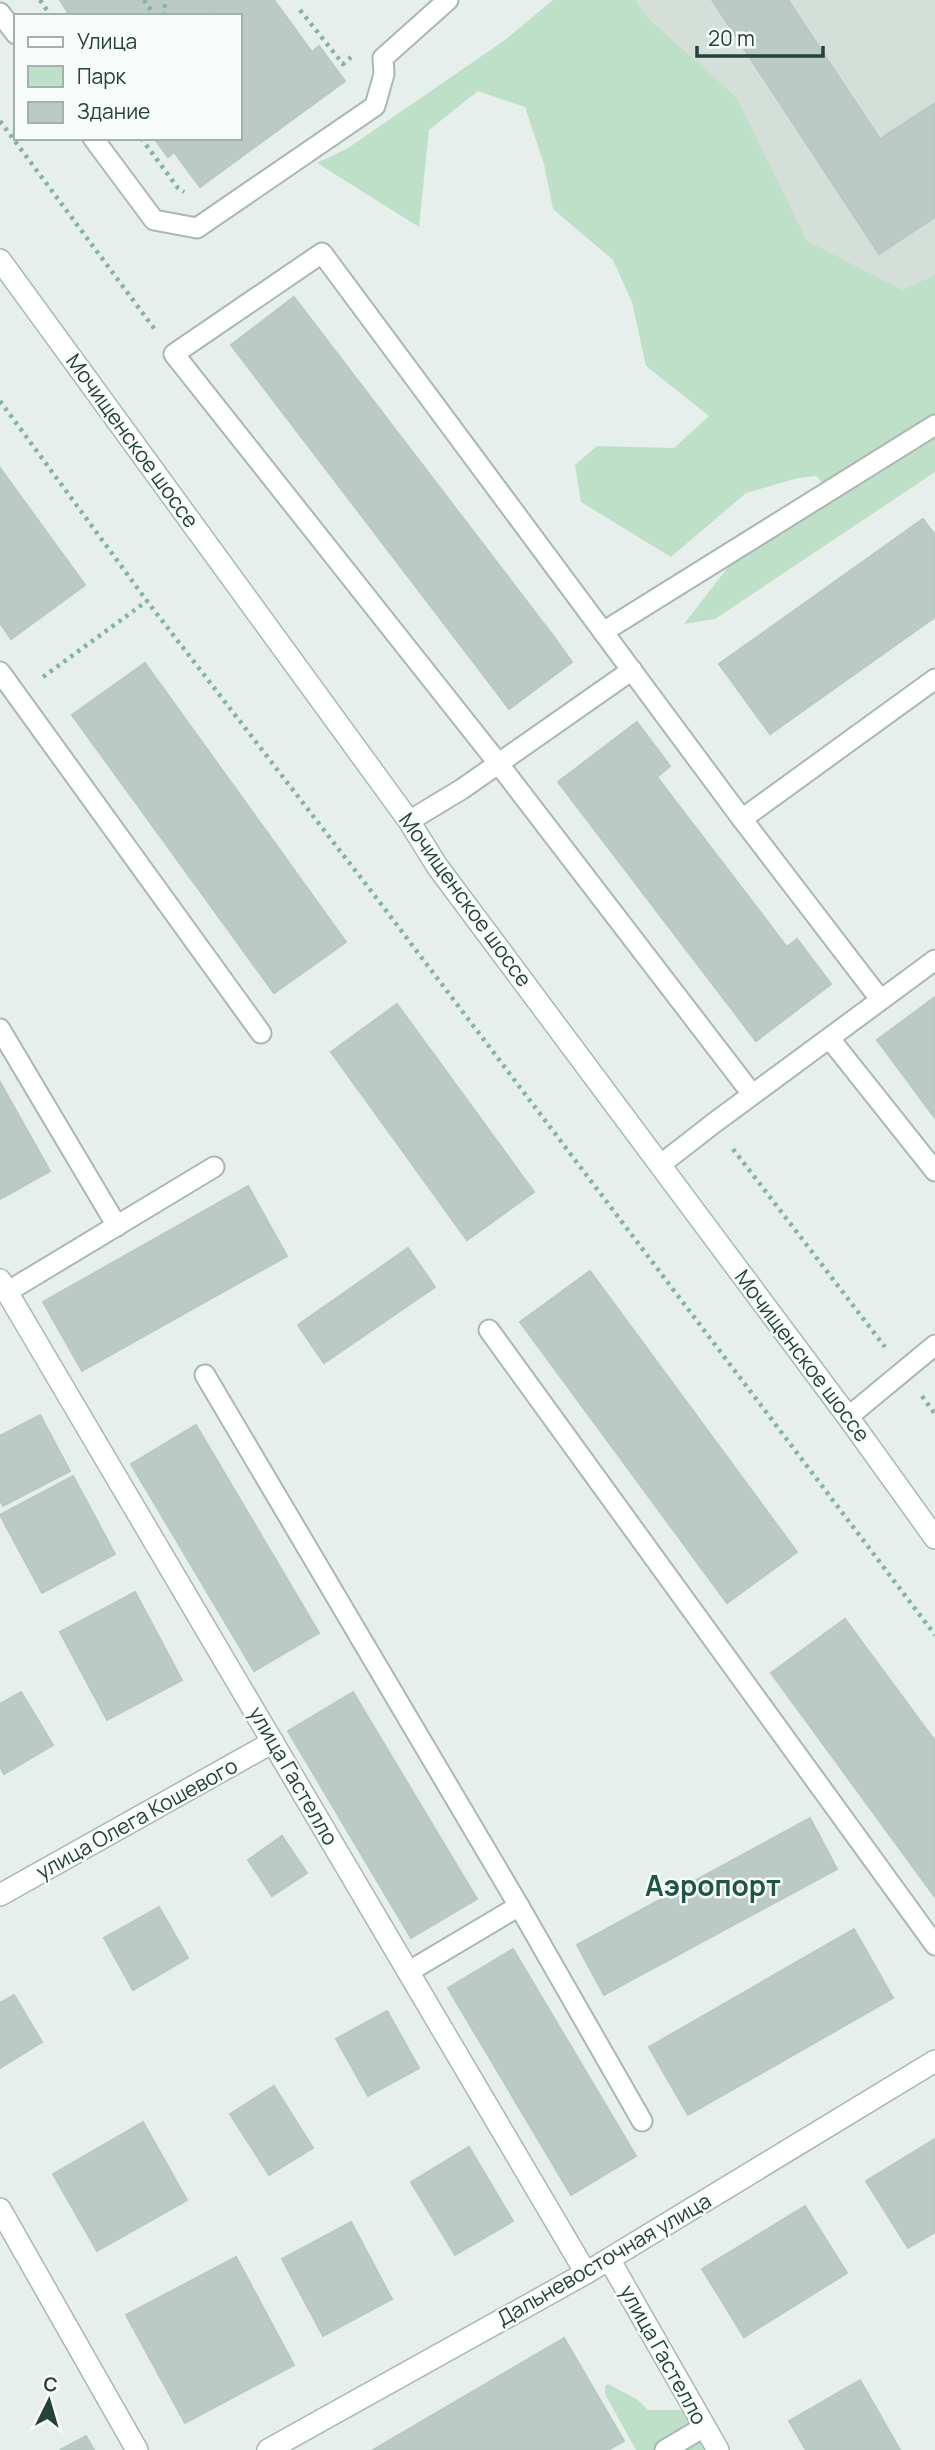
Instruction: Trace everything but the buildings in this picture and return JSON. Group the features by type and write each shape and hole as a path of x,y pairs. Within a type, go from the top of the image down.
{"street":[{"name":"Мочищенское шоссе","path":"0,260 409,821 437,866 848,1417 935,1538"},
{"name":"улица Гастелло","path":"4,1286 586,2273"},
{"name":"улица Олега Кошевого","path":"0,1895 273,1742"},
{"name":"Дальневосточная улица","path":"268,2450 586,2273 935,2061"},
{"path":"0,2209 137,2450"},
{"name":"улица Гастелло","path":"609,2259 718,2450"}],"lane":[{"path":"94,140 154,220 197,228 375,106 384,74 383,58 448,0"},
{"path":"0,13 14,31"},
{"path":"752,1094 498,763 174,354 322,253 742,820 880,999"},
{"path":"603,632 935,425"},
{"path":"409,821 462,789 632,670"},
{"path":"0,672 261,1032"},
{"path":"742,820 935,679"},
{"path":"660,1165 935,960"},
{"path":"0,1029 117,1226"},
{"path":"830,1039 935,1171"},
{"path":"4,1286 117,1226 214,1167"},
{"path":"489,1330 935,1945"},
{"path":"848,1417 935,1345"},
{"path":"205,1375 519,1906 642,2121"},
{"path":"408,1972 519,1906"},
{"path":"665,2450 704,2427"}],"path":[{"path":"300,10 343,64 355,55 357,67"},
{"path":"0,121 14,140"},
{"path":"14,140 174,354"},
{"path":"142,140 178,188 186,194"},
{"path":"0,401 147,601 386,911 935,1635"},
{"path":"17,695 147,601"},
{"path":"714,1123 935,1414"}],"shaded area":[{"path":"570,0 935,0 935,370 825,436"}],"green space":[{"path":"553,0 635,0 651,21 736,97 807,241 902,290 935,275 935,472 715,619 684,624 728,567 832,497 817,476 798,478 746,493 671,557 581,502 575,465 597,446 674,448 709,416 646,366 632,302 613,260 553,209 544,164 525,107 478,91 429,130 419,227 317,163 348,148 505,40"},
{"path":"608,2384 638,2400 648,2410 682,2410 705,2450 636,2450 605,2394 605,2386"}],"district":[{"name":"Аэропорт","path":"713,1886"}]}
